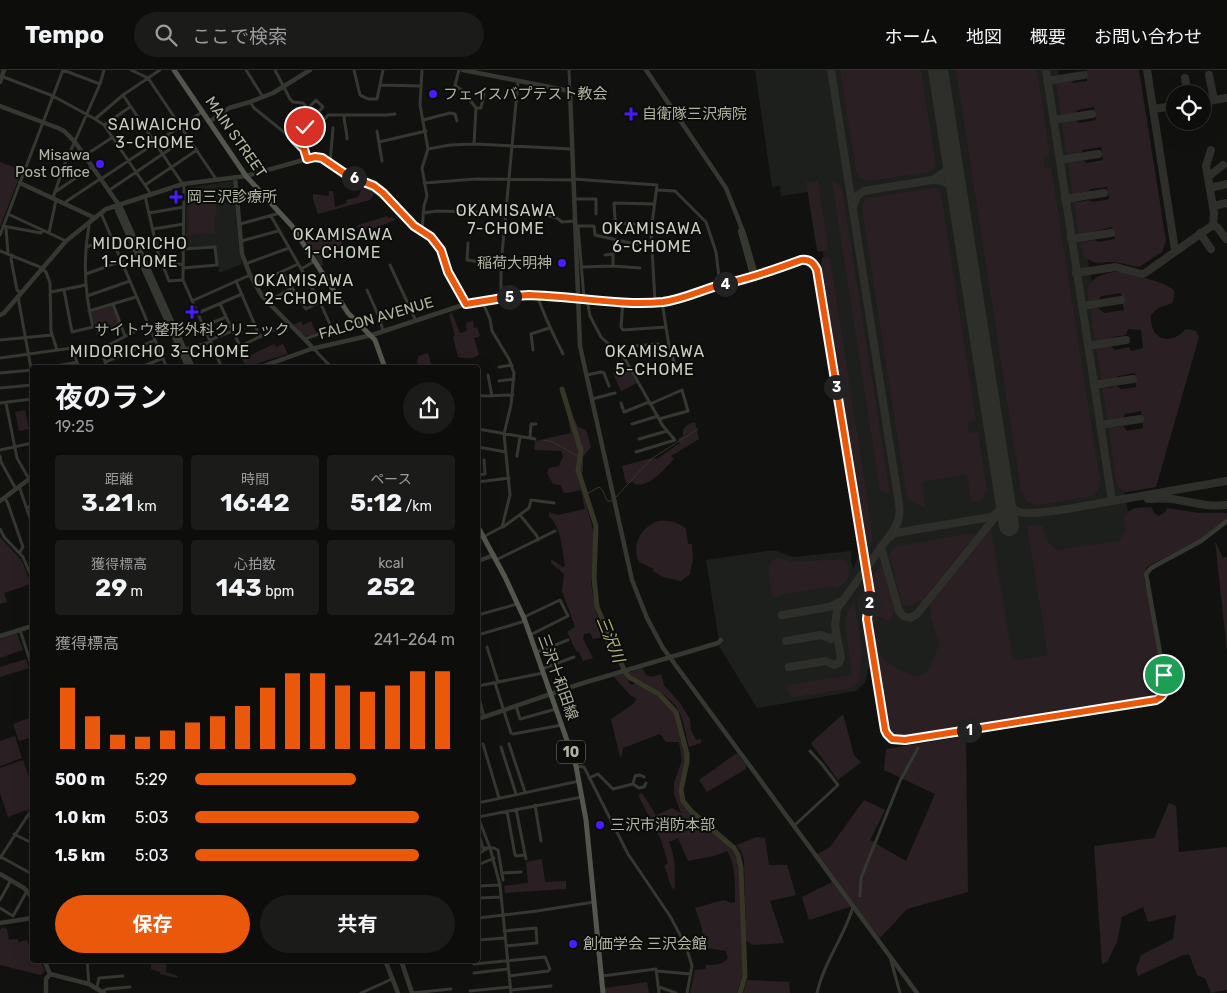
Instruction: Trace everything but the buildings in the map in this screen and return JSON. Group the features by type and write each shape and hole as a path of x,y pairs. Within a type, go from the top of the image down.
{"main road":[{"name":"MAIN STREET","path":"174,70 246,176 302,240 348,313 372,335"},
{"path":"372,335 384,365"},
{"name":"三沢十和田線","path":"480,531 518,604 537,652 576,766 588,838 603,993"}],"street":[{"path":"4,70 1,78 53,96 104,125 151,194"},
{"path":"0,235 5,227 8,214 63,70 100,84"},
{"path":"50,233 55,192 63,168 100,84 104,70"},
{"path":"131,70 148,78 216,180"},
{"path":"95,119 123,95 160,70"},
{"path":"246,70 263,97"},
{"path":"275,70 293,102 303,102 308,108"},
{"path":"209,122 229,108 263,97 310,70"},
{"path":"354,70 362,97 377,99 383,70"},
{"path":"422,70 420,104 428,149 422,168 427,196 422,230"},
{"path":"458,70 455,85 464,92 476,108 474,144"},
{"path":"463,70 482,72 570,91"},
{"path":"569,70 576,224 590,316 601,337 625,359 658,418 675,440 636,452"},
{"path":"646,70 726,188 739,219 756,275"},
{"path":"501,298 501,265 505,213 518,81"},
{"path":"380,86 420,86"},
{"path":"476,108 481,108 484,94"},
{"path":"123,95 183,184 185,192 183,280 221,365"},
{"path":"286,132 316,100 323,107 294,139"},
{"path":"250,102 254,108 302,146 307,159"},
{"path":"0,106 64,131 75,142 117,205 121,208 192,365"},
{"path":"104,125 130,107"},
{"path":"64,203 202,112"},
{"path":"423,120 450,113 455,114 457,121"},
{"path":"302,146 328,115 395,114"},
{"path":"344,115 347,139"},
{"path":"330,164 333,128"},
{"path":"377,130 382,160"},
{"path":"379,142 426,132"},
{"path":"84,156 113,137"},
{"path":"108,191 188,137"},
{"path":"428,149 450,145 474,144 572,149"},
{"path":"145,185 197,150"},
{"path":"0,315 20,296 66,241 106,209 183,184 246,176 318,157 347,175 378,189 411,223 437,244 448,272 466,304"},
{"path":"55,192 92,167"},
{"path":"236,177 241,240 245,264 250,275 267,302 329,365"},
{"path":"424,182 509,179 573,180 657,185 651,232 655,302"},
{"path":"20,183 94,218"},
{"path":"657,190 675,191 706,222 716,252 720,286"},
{"path":"145,196 162,265 169,281 183,280"},
{"path":"574,199 596,200 596,214"},
{"path":"653,224 617,223 614,203 655,204"},
{"path":"117,205 116,210 187,365"},
{"path":"149,213 184,207"},
{"path":"423,213 437,211 543,214 557,218 562,222 594,226 595,234 635,244 651,243"},
{"path":"101,213 166,365"},
{"path":"240,224 280,213"},
{"path":"8,214 66,241"},
{"path":"270,216 320,302 332,329 305,340"},
{"path":"739,219 750,268 756,275"},
{"path":"64,290 72,332 93,327 86,285 88,223"},
{"path":"153,229 184,224"},
{"path":"576,224 580,346 632,580 654,634 917,993"},
{"path":"5,227 40,233 43,230"},
{"path":"5,227 17,290 20,296 31,365"},
{"path":"241,240 278,231"},
{"path":"86,247 112,238"},
{"path":"468,243 466,260 501,265"},
{"path":"162,265 217,265 215,247 183,249"},
{"path":"245,264 289,248"},
{"path":"0,251 43,268 49,278 51,292 50,328 57,350"},
{"path":"605,255 613,254 613,266"},
{"path":"733,282 745,280 804,260 811,262 817,270 870,593 867,619 877,682 885,730 892,739 905,740 1148,702 1160,698 1165,691 1165,681 1146,574 1151,568 1201,541 1227,521"},
{"path":"301,269 315,261"},
{"path":"86,274 122,262"},
{"path":"255,284 298,264"},
{"path":"390,265 416,321"},
{"path":"582,266 640,268"},
{"path":"733,282 747,274 750,268"},
{"path":"282,272 306,309 320,302"},
{"path":"747,274 756,275"},
{"path":"192,300 250,275"},
{"path":"87,296 130,281"},
{"path":"236,281 260,337"},
{"name":"FALCON AVENUE","path":"267,365 314,349 384,332 466,304 482,301 538,295 662,302 733,282"},
{"path":"51,292 86,285"},
{"path":"267,302 292,288"},
{"path":"367,290 384,332"},
{"path":"198,313 242,294"},
{"path":"538,295 549,328 563,354"},
{"path":"89,311 137,296"},
{"path":"482,301 490,319 492,332 512,365 514,379 513,396 504,434 510,495 502,527"},
{"path":"623,301 621,327 624,330 666,327"},
{"path":"662,302 669,346 675,365"},
{"path":"113,304 125,336"},
{"path":"220,304 240,346"},
{"path":"204,326 226,317"},
{"path":"218,357 288,323"},
{"path":"106,365 101,348 149,324"},
{"path":"534,350 531,334 549,328"},
{"path":"184,348 211,341 232,330"},
{"path":"0,340 52,335"},
{"path":"106,362 155,340"},
{"path":"634,346 658,344 661,347 669,346"},
{"path":"0,358 72,348 78,365"},
{"path":"146,365 163,358"},
{"path":"62,365 77,362"},
{"path":"499,367 512,365"},
{"path":"0,373 30,371"},
{"path":"587,375 604,373 609,386"},
{"path":"488,375 492,396"},
{"path":"499,381 514,379"},
{"path":"0,388 30,385"},
{"path":"621,403 624,412 682,390 688,411 632,424"},
{"path":"592,399 616,393"},
{"path":"480,395 513,396"},
{"path":"0,403 30,399"},
{"path":"6,402 17,458 30,477"},
{"path":"530,438 531,424 536,424"},
{"path":"480,429 535,439"},
{"path":"639,439 667,431"},
{"path":"517,456 520,437"},
{"path":"0,450 30,443"},
{"path":"480,447 506,452"},
{"path":"0,456 1,462 18,488 30,518"},
{"path":"480,474 485,474 484,460"},
{"path":"480,482 509,478"},
{"path":"0,501 30,479"},
{"path":"5,498 23,547 20,552"},
{"path":"483,537 520,515 529,508 531,500 554,503"},
{"path":"520,515 537,536 538,540"},
{"path":"0,529 4,537 20,552 27,562 30,572"},
{"path":"480,561 495,558 555,532"},
{"path":"480,634 524,619 560,600 568,616 530,635"},
{"path":"480,614 518,604"},
{"path":"0,636 30,627"},
{"path":"20,630 30,661"},
{"path":"537,652 568,640"},
{"path":"480,718 628,669 714,644 721,640"},
{"path":"487,646 503,710 511,733 562,725"},
{"path":"480,684 543,671 574,657"},
{"path":"480,702 484,717"},
{"path":"516,706 520,719 557,709"},
{"path":"483,744 499,798"},
{"path":"509,744 525,792"},
{"path":"501,747 516,794"},
{"path":"860,896 861,878 900,781 918,748"},
{"path":"795,825 838,785 822,762 810,751"},
{"path":"576,766 584,767 628,854 675,923 690,956 691,974 687,993"},
{"path":"589,778 598,774 614,789 633,784 639,788 644,787 646,783"},
{"path":"633,784 634,778 637,775 644,777"},
{"path":"480,803 579,781"},
{"path":"480,817 582,797"},
{"path":"535,805 542,841"},
{"path":"507,811 515,855 526,857 516,809"},
{"path":"30,811 0,857 30,873"},
{"path":"480,823 503,880"},
{"path":"14,834 30,843"},
{"path":"480,840 482,847 497,849 499,853 501,897 511,990"},
{"path":"480,853 489,848"},
{"path":"480,865 494,858"},
{"path":"500,874 521,872"},
{"path":"0,874 27,890 30,894"},
{"path":"0,900 11,880"},
{"path":"480,886 500,885"},
{"path":"0,908 13,916 27,890"},
{"path":"480,898 501,897"},
{"path":"480,918 594,902"},
{"path":"817,993 827,961 848,926 853,907"},
{"path":"0,923 30,918"},
{"path":"504,931 536,928 537,935 537,943 506,946"},
{"path":"480,940 505,938"},
{"path":"888,952 900,993"},
{"path":"474,964 545,957 550,969 548,972 509,976"},
{"path":"45,963 50,974"},
{"path":"87,963 89,984"},
{"path":"385,963 398,993"},
{"path":"402,963 412,993 451,989"},
{"path":"474,973 508,969"},
{"path":"601,977 656,969 657,971 691,974"},
{"path":"657,971 659,993"},
{"path":"50,974 89,984 104,992 107,989 130,987"},
{"path":"46,993 46,980 50,974"},
{"path":"97,987 99,978 123,976"},
{"path":"361,993 392,979"},
{"path":"470,991 511,990 551,986"},
{"path":"659,987 676,993"}],"shaded area":[{"path":"755,70 1058,70 1156,689 960,721 870,663 865,683 856,691 757,708 720,648 706,560 774,550 793,557 851,551 853,569 865,539 814,191 781,196 780,186 772,187"},
{"path":"840,70 921,70 936,166 934,170 868,181 859,178 856,170"},
{"path":"956,70 1037,70 1050,155 1043,157 1045,168 1051,167 1100,481 1098,490 1092,496 1036,505 1027,502 1021,491"},
{"path":"1086,70 1139,70 1166,241 1162,252 1139,267 1114,262 1098,263 1087,259 1083,255 1081,242 1115,239 1112,227 1079,235 1074,203 1109,199 1107,187 1090,189 1088,193 1073,196 1068,163 1083,160 1087,163 1103,160 1101,147 1083,150 1081,153 1067,156 1062,123 1076,120 1079,123 1096,120 1094,107 1078,110 1075,114 1061,116 1056,83 1087,81"},
{"path":"0,162 22,170 0,227"},
{"path":"233,181 242,264 219,273 216,246 185,247 187,188"},
{"path":"818,181 828,246 827,249 820,252 817,250 806,182"},
{"path":"832,182 837,183 842,189 890,494 880,490"},
{"path":"214,187 217,217 214,217 215,233 188,235 190,192 192,190"},
{"path":"366,187 375,193 370,200 318,214 313,194 329,196 329,191 333,191 335,207 347,203 346,200 358,197 362,188"},
{"path":"937,188 941,193 976,420 967,422 969,433 978,432 987,492 981,501 971,502 967,476 964,475 924,481 922,483 925,507 907,499 862,209 863,203 868,198"},
{"path":"387,216 388,218 393,217 395,220 371,229 357,227 358,225"},
{"path":"349,227 347,233 342,235 342,246 322,254 323,265 320,265 306,241 318,234"},
{"path":"827,256 830,258 872,530 872,541 865,553 820,274 822,258"},
{"path":"1119,271 1158,282 1174,291 1172,303 1158,308 1151,315 1151,324 1157,335 1162,338 1174,338 1186,329 1196,331 1199,337 1156,487 1127,492 1120,489 1116,483 1109,428 1123,426 1127,431 1143,428 1141,411 1125,414 1122,420 1108,422 1102,389 1117,386 1121,389 1136,387 1135,373 1118,376 1116,380 1102,382 1096,349 1111,346 1115,350 1129,347 1131,351 1143,348 1141,330 1128,329 1126,335 1096,342 1090,310 1098,308 1104,313 1124,310 1121,293 1101,296 1098,302 1089,303 1088,293 1089,285 1096,278"},
{"path":"112,306 119,324 97,335 91,312"},
{"path":"452,313 460,333 467,331 466,323 473,321 474,328 477,327 480,336 474,338 479,355 468,358 458,357 449,314"},
{"path":"301,321 303,325 311,321 316,333 305,337 293,325"},
{"path":"274,344 276,347 283,344 288,354 252,365 245,365 242,359"},
{"path":"428,353 431,365 418,365 417,361 419,356"},
{"path":"624,368 626,372 630,371 637,383 621,391 613,373"},
{"path":"25,410 29,429 19,431 15,412"},
{"path":"567,413 569,413 571,420 575,420 578,427 586,430 591,447 583,457 583,472 578,474 594,534 591,583 596,613 613,651 610,652 603,637 593,639 590,633 584,634 583,639 593,658 583,661 567,632 575,627 562,591 564,574 551,563 551,559 563,567 565,566 559,533 549,516 549,512 558,515 585,509 581,490 563,492 561,485 553,484 547,473 549,468 559,466 563,456 561,451 534,450 535,441 571,433"},
{"path":"695,422 699,439 671,456 674,459 661,473 651,481 640,485 633,482 626,483 622,466 652,458 657,459 680,443 678,439 683,436 684,428"},
{"path":"1151,507 1155,514 1159,516 1167,508 1199,513 1227,513 1227,519 1198,541 1148,566 1145,571 1144,580 1150,598 1163,685 1162,691 1158,696 1151,700 897,739 890,735 873,640 875,637 880,640 880,654 895,668 915,677 928,673 939,644 931,618 930,605 991,529 1013,661 1048,655 1027,526 1039,525 1043,527 1048,543 1057,550 1119,541 1126,530 1124,517 1126,513 1136,508"},
{"path":"658,521 673,522 686,529 688,544 692,544 693,559 690,574 681,581 663,577 653,571 654,569 639,562 636,549 639,537 642,532"},
{"path":"974,533 974,536 923,599 910,606 902,604 890,556 891,550 894,547"},
{"path":"0,537 22,561 30,584 4,593 7,602 0,604"},
{"path":"1215,541 1223,558 1227,557 1227,651"},
{"path":"776,558 795,562 842,559 847,562 849,576 843,584 835,588 834,586 779,595 779,597 773,598 768,571 772,561"},
{"path":"882,563 894,610 889,622 878,616 874,624 869,612 872,597 869,581"},
{"path":"854,601 862,650 859,681 851,688 795,697 790,696 786,685 852,675 845,623 847,612"},
{"path":"17,633 23,650 0,658 0,639"},
{"path":"26,659 29,668 0,677 0,667"},
{"path":"642,668 646,675 652,677 661,674 664,685 679,702 690,719 691,730 696,740 701,739 701,743 689,747 682,719 675,705 659,691 628,673"},
{"path":"624,674 631,685 636,683 653,693 674,712 680,727 685,757 680,786 681,800 694,817 728,844 739,865 743,973 737,993 690,993 695,970 706,969 706,965 715,965 728,958 726,951 702,947 700,938 703,936 695,908 724,900 731,903 735,902 732,862 727,851 688,861 678,838 669,842 675,865 675,888 673,889 664,866 668,863 661,840 638,795 642,793 656,815 672,808 681,813 674,794 674,783 682,760 679,742 666,742 660,734 623,748 620,757 611,719 633,704 637,699 630,695 613,676"},
{"path":"843,714 854,755 861,762 838,780 811,743"},
{"path":"30,718 30,738 19,741 13,724"},
{"path":"15,736 22,758 0,766 0,741"},
{"path":"966,736 968,892 907,909 880,938 853,906 809,920 802,897 832,882 814,856 830,847 864,800 885,810 870,840 906,861 935,794 884,770 886,749"},
{"path":"737,753 746,765 746,769 707,792 699,780"},
{"path":"23,760 30,780 30,805 27,812 26,810 8,817 0,793 0,768"},
{"path":"1169,803 1176,806 1179,852 1227,847 1227,990 1211,993 1205,978 1197,975 1189,954 1138,976 1136,969 1141,955 1173,939 1176,915 1148,922 1143,907 1122,917 1117,942 1107,962 1102,964 1094,846 1154,838"},
{"path":"757,837 765,838 769,865 787,865 796,895 770,901 784,943 753,945 746,941 744,860 741,851 736,845"},
{"path":"542,859 545,882 566,881 566,889 505,893 504,886 528,883 526,862"},
{"path":"2,927 7,929 9,940 17,939 19,942 27,940 28,944 30,944 30,963 41,963 45,971 41,975 0,965 0,930"},
{"path":"151,963 166,963 166,972 178,976 177,978 160,974 160,972 151,969"},
{"path":"747,980 789,982 790,993 743,993"},
{"path":"647,982 649,993 605,993 604,988"}],"waterway":[{"name":"三沢川","path":"562,389 581,451 578,470 596,526 594,578 597,607 625,672 629,677 659,694 676,712 687,754 681,790 683,801 691,811 734,848 738,855 741,867 745,976 740,993"},
{"path":"616,497 651,459 698,429"},
{"path":"544,440 553,442 581,458"},
{"path":"585,495 599,487 608,501 612,501"}],"taxiway":[{"path":"831,70 899,504 900,513 898,520 890,535"},
{"path":"789,667 826,661 834,665 839,663 841,658 835,626 837,609 887,539 895,533 991,517 1001,508 1004,495 1014,509 1026,513 1050,512 1112,501 1046,70"},
{"path":"1147,70 1175,250"},
{"path":"1047,81 1084,75"},
{"path":"1209,75 1214,100"},
{"path":"1185,78 1186,85"},
{"path":"1211,101 1227,98"},
{"path":"1153,109 1166,107"},
{"path":"1054,120 1092,114"},
{"path":"1076,273 1116,267 1142,274 1145,273 1213,225 1214,213 1206,166 1211,150"},
{"path":"1060,160 1098,154"},
{"path":"934,179 949,169 952,156"},
{"path":"1208,177 1223,165"},
{"path":"853,206 857,196 864,191 932,180 948,184 954,188 958,195"},
{"path":"1210,188 1227,184"},
{"path":"1065,199 1104,193"},
{"path":"1213,206 1227,203"},
{"path":"1213,225 1218,228 1226,239"},
{"path":"1071,239 1111,233"},
{"path":"1200,233 1211,249"},
{"path":"1082,306 1121,300"},
{"path":"1088,346 1126,340"},
{"path":"1094,385 1133,379"},
{"path":"1100,425 1140,419"},
{"path":"1112,501 1227,481"},
{"path":"1148,499 1169,499 1205,505 1227,505"},
{"path":"881,547 899,611 903,616 910,618 917,614 997,515"},
{"path":"782,615 829,607 840,602"},
{"path":"786,641 821,635 831,639 835,636 836,632"}],"runway":[{"path":"938,70 1009,526"}],"place":[{"name":"フェイスバプテスト教会","path":"433,94"},
{"name":"自衛隊三沢病院","path":"631,114"},
{"name":"Misawa Post Office","path":"100,164"},
{"name":"岡三沢診療所","path":"176,197"},
{"name":"稲荷大明神","path":"562,263"},
{"name":"サイトウ整形外科クリニック","path":"192,312"},
{"name":"三沢市消防本部","path":"600,825"},
{"name":"創価学会 三沢会館","path":"573,944"}],"district":[{"name":"SAIWAICHO 3-CHOME","path":"155,133"},
{"name":"OKAMISAWA 7-CHOME","path":"506,219"},
{"name":"OKAMISAWA 6-CHOME","path":"652,237"},
{"name":"OKAMISAWA 1-CHOME","path":"343,243"},
{"name":"MIDORICHO 1-CHOME","path":"140,252"},
{"name":"OKAMISAWA 2-CHOME","path":"304,289"},
{"name":"MIDORICHO 3-CHOME","path":"160,351"},
{"name":"OKAMISAWA 5-CHOME","path":"655,360"}],"route":[{"path":"305,127 294,139 304,149 307,159 322,158 341,172 374,186 383,193 414,226 431,237 437,244 443,255 448,272 466,304 529,295 662,302 733,282 739,282 801,260 808,260 815,266 870,593 866,613 877,682 885,730 892,739 899,741 1148,702 1156,700 1163,695 1166,686 1164,675"}]}
